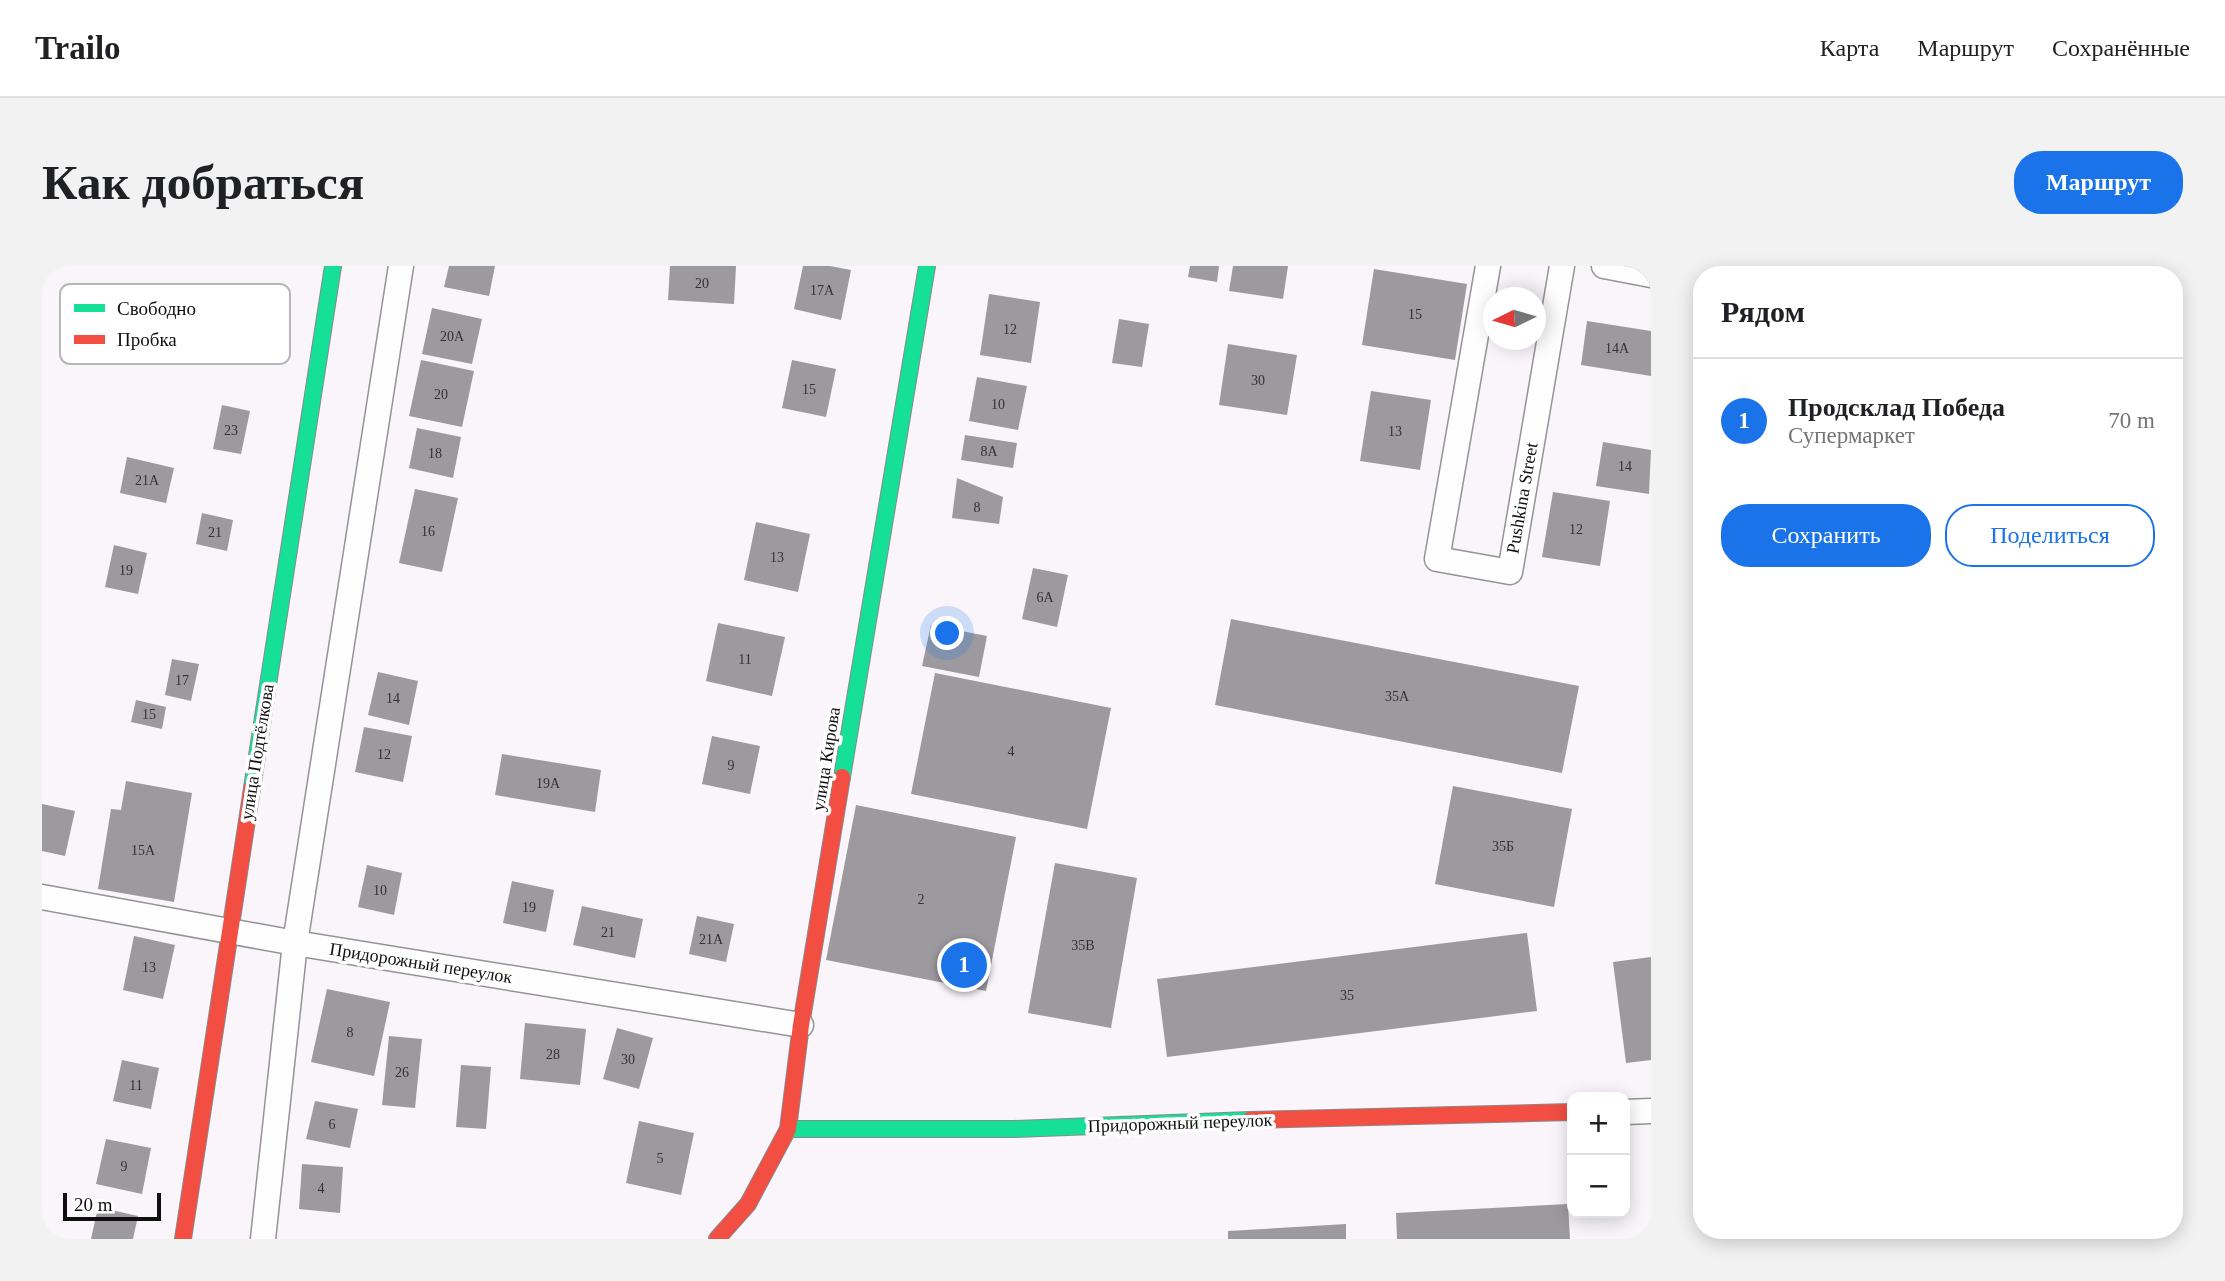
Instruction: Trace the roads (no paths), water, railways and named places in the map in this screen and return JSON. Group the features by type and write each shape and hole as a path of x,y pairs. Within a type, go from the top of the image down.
{"street":[{"name":"улица Подтёлкова","path":"183,1239 333,266"},
{"path":"262,1239 295,943 401,266"},
{"name":"улица Кирова","path":"717,1239 748,1204 788,1129 801,1024 927,266"},
{"name":"Pushkina Street","path":"1488,266 1437,559 1510,572 1562,266"},
{"path":"1604,266 1651,275"},
{"name":"Придорожный переулок","path":"42,897 229,932 801,1024"},
{"path":"1630,1112 1651,1111"},
{"name":"Придорожный переулок","path":"788,1129 1014,1129 1482,1112 1567,1112"}],"place":[{"name":"Продсклад Победа","path":"964,965"}]}
